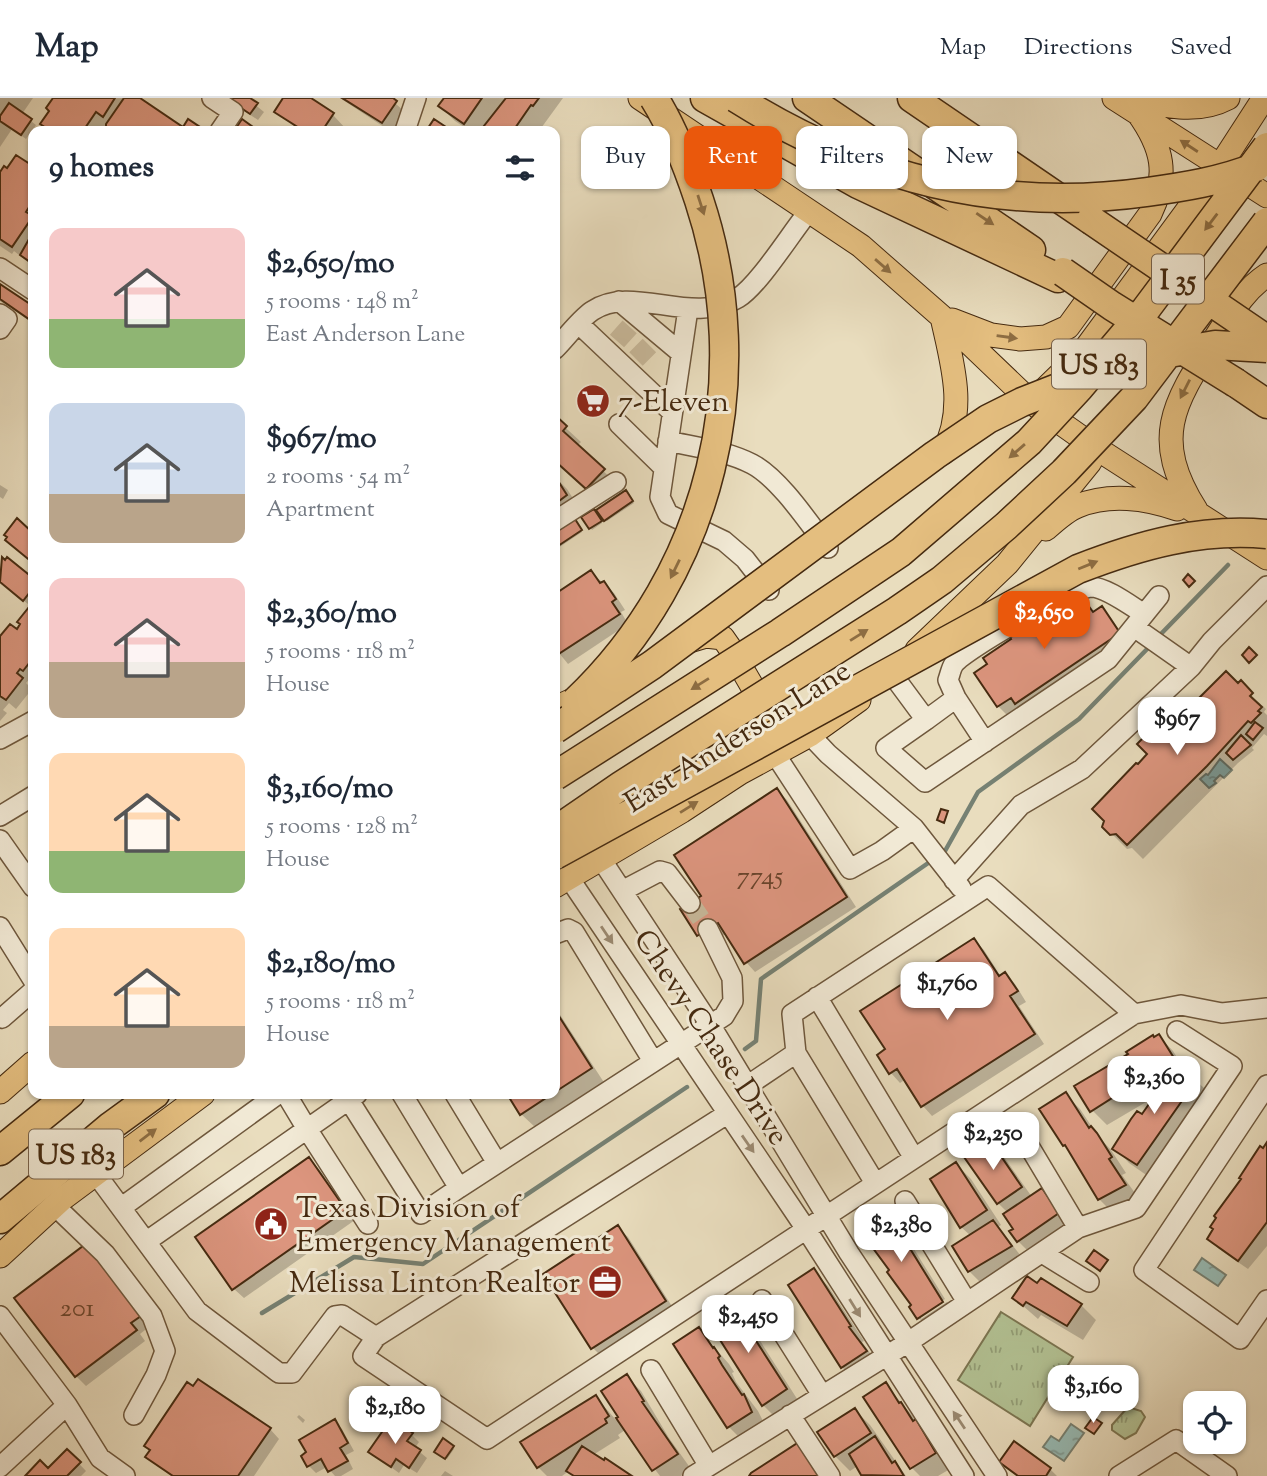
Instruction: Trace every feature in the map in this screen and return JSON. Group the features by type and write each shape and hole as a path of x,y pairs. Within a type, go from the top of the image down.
{"highway":[{"path":"560,716 589,689 637,631 674,573 697,519 716,446 726,343 719,282 708,225 687,162 665,114 654,98"},
{"path":"705,98 858,184 1060,275"},
{"path":"736,98 802,136 890,173 994,195 1048,199 1116,197 1183,187 1267,162"},
{"name":"I 35","path":"807,98 1060,275 1267,404"},
{"name":"I 35","path":"912,98 1267,342"},
{"name":"US 183","path":"560,773 780,633 901,552 1028,442 1079,388 1146,309 1267,148"},
{"name":"US 183","path":"560,828 622,785 897,611 942,580 1006,526 1064,472 1134,398 1267,222"},
{"path":"560,726 652,665 935,455 988,419 1022,402 1129,360 1215,345 1267,342"},
{"path":"560,872 1079,569 1127,550 1175,538 1218,533 1267,534"},
{"name":"US 183","path":"0,1152 64,1099"},
{"name":"US 183","path":"0,1219 148,1099"}],"main road":[{"path":"640,98 861,246 942,317 1031,402 1099,450 1267,558"},
{"path":"1114,98 1134,106 1267,196"},
{"path":"1134,106 1176,109 1216,104 1228,98"},
{"path":"560,706 626,676 673,646 730,617 829,549 936,466 1031,402 1083,352 1220,166 1264,98"},
{"path":"942,317 991,335 1020,339 1046,337 1069,327 1150,214 1160,194 1162,167 1152,133 1134,106"},
{"name":"East Anderson Lane","path":"560,873 601,859 740,774 810,735 892,674 1007,564 1267,241"},
{"path":"1200,516 1181,486 1172,460 1174,412 1183,389 1238,303 1267,275"},
{"path":"936,466 954,427 958,401 942,317"},
{"path":"1007,564 1047,528 1077,506 1113,499 1137,498 1200,516"},
{"path":"673,646 706,636 723,638 767,712 771,730 762,750 740,774"},
{"path":"0,1090 28,1067"},
{"path":"0,1256 55,1206 188,1099"}],"street":[{"path":"212,98 233,112 223,126"},
{"path":"407,126 416,98"},
{"path":"560,344 593,310 618,300 688,309 716,307 738,298 754,283 809,211"},
{"path":"0,268 28,287"},
{"path":"618,300 657,338 681,353"},
{"path":"688,309 660,497 668,514 724,541 745,559 769,590"},
{"path":"0,314 7,319 0,329"},
{"path":"579,324 612,346 632,364 672,412"},
{"path":"619,424 664,468"},
{"path":"668,441 752,464 771,477 829,549"},
{"path":"560,519 616,482"},
{"path":"951,875 1021,806 1082,769 1191,667 1212,641 1267,586"},
{"path":"985,741 956,698 948,680 954,664 1006,628 1091,587 1111,594 1141,625 1191,667"},
{"path":"956,698 886,748 925,782 1108,659 1141,625 1159,596"},
{"path":"892,674 926,720"},
{"path":"0,739 28,724"},
{"path":"810,735 828,754 914,828 970,898"},
{"path":"775,754 850,869 882,851 914,828"},
{"path":"0,816 28,804"},
{"path":"0,840 28,880"},
{"name":"Chevy Chase Drive","path":"601,859 711,1026 826,1216 907,1343 997,1476"},
{"path":"622,891 660,871 667,873 690,903"},
{"name":"Chevy Chase Drive","path":"560,874 681,1043 806,1229 960,1474"},
{"path":"875,1183 796,1053 792,1014 988,886 1134,1014"},
{"path":"0,927 28,972"},
{"path":"560,932 568,929 574,932 653,1061"},
{"path":"352,1099 421,1213 724,1016 733,1002 732,978 708,929"},
{"path":"0,954 20,958"},
{"path":"0,1017 28,995"},
{"path":"817,998 914,1158"},
{"path":"727,1114 376,1337 363,1356 487,1438 1134,1014 1181,1004 1222,1013 1267,1008"},
{"path":"651,1370 701,1471 907,1343 1078,1228 1136,1208 1232,1066 1177,1031"},
{"path":"747,1086 796,1053"},
{"path":"1267,1085 1144,1270 1240,1339 1267,1300"},
{"path":"122,1207 271,1099"},
{"path":"289,1099 368,1224"},
{"path":"147,1241 346,1099"},
{"path":"405,1099 459,1188"},
{"path":"458,1099 498,1163"},
{"path":"1020,1131 1078,1228"},
{"path":"96,1174 197,1311 279,1373 292,1373 335,1316 342,1315 376,1337"},
{"path":"905,1201 967,1302"},
{"path":"55,1206 105,1254 152,1316 165,1350 156,1375 134,1415"},
{"path":"1042,1253 1089,1282"},
{"path":"762,1300 822,1395"},
{"path":"0,1316 67,1405 100,1458 125,1476"},
{"path":"0,1467 67,1405"},
{"path":"790,1415 830,1476"},
{"path":"1119,1476 1176,1440 1227,1476"},
{"path":"960,1474 983,1456"}],"green space":[{"path":"1001,1312 1073,1357 1030,1426 958,1380"},
{"path":"1128,1407 1141,1411 1145,1417 1136,1433 1125,1439 1112,1430 1112,1425"}],"water":[{"path":"1220,759 1232,770 1224,778 1220,775 1214,781 1216,783 1209,788 1200,779 1208,775"},
{"path":"1202,1258 1226,1275 1218,1286 1194,1270"},
{"path":"1086,1382 1108,1398 1099,1411 1077,1395"},
{"path":"1071,1424 1084,1433 1064,1461 1043,1447 1051,1436 1059,1441"}],"building":[{"path":"53,98 115,98 103,117 96,112 86,126 43,126 40,124 49,111 46,108"},
{"path":"124,98 140,98 182,126 106,126"},
{"path":"226,98 250,98 258,103 250,114"},
{"path":"283,98 311,98 334,113 325,126 296,126 274,112"},
{"path":"342,98 393,98 397,101 382,123"},
{"path":"444,98 482,98 464,124 438,106"},
{"path":"506,98 539,98 516,126 484,126"},
{"path":"9,103 32,119 21,135 0,121 0,116"},
{"path":"188,119 198,126 184,126"},
{"path":"242,119 252,126 237,126"},
{"path":"434,119 444,126 429,126"},
{"path":"16,155 28,163 28,223 12,247 0,239 0,172 4,166 7,168"},
{"path":"28,241 28,261 20,255"},
{"path":"0,284 28,303 28,319 0,299"},
{"path":"560,420 567,426 563,431 605,469 586,489 560,466"},
{"path":"560,484 567,495 560,500"},
{"path":"626,490 633,501 604,521 596,510"},
{"path":"594,509 602,521 589,529 581,517"},
{"path":"17,518 28,528 28,559 5,540 7,537 4,535"},
{"path":"575,519 582,530 560,545 560,529"},
{"path":"2,557 5,560 7,557 28,574 28,594 23,601 0,582"},
{"path":"591,570 600,583 604,581 616,599 612,602 620,614 560,653 560,591"},
{"path":"1188,574 1195,581 1189,587 1183,580"},
{"path":"1080,594 1093,612 1102,606 1120,633 1015,704 1011,698 997,707 974,673 987,664 983,658 1011,639 1007,634 1025,622 1029,628"},
{"path":"28,608 28,664 17,673 23,678 6,700 0,696 0,636 10,624 17,629 20,624 17,622"},
{"path":"1249,647 1257,655 1249,663 1242,655"},
{"path":"1226,671 1238,683 1241,680 1253,693 1250,696 1262,707 1258,711 1261,713 1251,723 1248,721 1127,845 1116,834 1110,835 1102,827 1104,821 1092,809 1147,754 1137,744 1156,725 1164,733 1171,729"},
{"path":"1255,722 1263,728 1253,740 1246,734"},
{"path":"1241,735 1251,745 1233,760 1226,753"},
{"path":"777,788 847,897 744,964 718,923 697,936 680,909 701,896 674,855"},
{"path":"941,809 948,811 944,823 937,820"},
{"path":"974,938 999,976 1005,972 1018,991 1010,996 1035,1034 921,1107 897,1069 889,1074 877,1055 885,1049 860,1011"},
{"path":"560,1018 592,1068 560,1089"},
{"path":"1159,1034 1174,1058 1118,1097 1117,1095 1090,1112 1074,1086 1128,1054 1126,1052 1153,1035 1154,1037"},
{"path":"1177,1064 1198,1078 1137,1165 1112,1149 1137,1111 1142,1114"},
{"path":"1066,1092 1089,1128 1091,1126 1097,1133 1112,1157 1109,1159 1126,1185 1098,1200 1065,1145 1063,1146 1039,1109"},
{"path":"510,1099 544,1099 520,1115"},
{"path":"990,1140 1022,1187 997,1204 964,1157"},
{"path":"1267,1142 1267,1222 1238,1261 1207,1239 1213,1229 1210,1227 1216,1218 1214,1216 1241,1179 1239,1178 1260,1146 1263,1148"},
{"name":"Texas Division of Emergency Management","path":"309,1157 346,1210 232,1290 195,1237"},
{"path":"956,1162 987,1210 960,1228 930,1179"},
{"path":"1042,1188 1059,1213 1017,1242 1009,1231 1013,1229 1003,1214"},
{"path":"885,1208 943,1302 917,1319 909,1307 911,1305 887,1272 889,1270 864,1236 868,1233 862,1223"},
{"path":"993,1220 1012,1246 968,1272 952,1246"},
{"path":"618,1225 666,1301 591,1349 543,1274"},
{"path":"87,1243 141,1316 131,1323 137,1330 75,1377 14,1298"},
{"path":"1094,1250 1108,1260 1100,1271 1086,1261"},
{"path":"814,1268 851,1326 849,1327 867,1351 841,1368 788,1285"},
{"path":"1027,1276 1037,1283 1041,1278 1082,1304 1067,1326 1026,1302 1023,1306 1012,1298"},
{"path":"733,1305 787,1389 762,1406 708,1321"},
{"path":"699,1327 720,1356 718,1358 742,1395 744,1394 752,1412 727,1428 673,1344"},
{"path":"627,1374 644,1401 642,1402 678,1454 652,1471 601,1391"},
{"path":"198,1379 271,1428 238,1476 173,1476 145,1457 150,1450 144,1446 187,1382 193,1386"},
{"path":"886,1382 913,1421 916,1419 936,1453 910,1469 863,1397"},
{"path":"596,1395 609,1416 605,1419 607,1423 537,1468 520,1442"},
{"path":"855,1408 871,1433 834,1457 817,1432"},
{"path":"1093,1417 1102,1423 1094,1434 1085,1428"},
{"path":"335,1419 348,1443 340,1448 348,1461 328,1472 321,1459 307,1467 301,1456 306,1452 299,1440"},
{"path":"391,1419 413,1433 407,1441 421,1450 409,1468 396,1459 391,1467 368,1452"},
{"path":"875,1436 904,1476 861,1475 849,1454"},
{"path":"443,1438 454,1446 445,1459 434,1452"},
{"path":"1014,1441 1051,1468 1046,1476 1018,1476 999,1462"},
{"path":"799,1442 820,1476 749,1476 751,1473"},
{"path":"582,1446 632,1476 574,1476 566,1471"},
{"path":"67,1449 81,1462 67,1476 25,1476 40,1460 48,1468"}],"waterway":[{"path":"1158,637 1228,565"},
{"path":"941,854 978,792 1079,719 1150,646"},
{"path":"745,1049 756,1041 761,979 934,859"},
{"path":"262,1313 354,1257 423,1264 687,1087"}],"tunnel":[{"path":"617,341 634,322"},
{"path":"636,359 654,341"},
{"path":"690,903 708,929"}],"place":[{"name":"7-Eleven","path":"593,401"},
{"name":"Texas Division of Emergency Management","path":"271,1224"},
{"name":"Melissa Linton Realtor","path":"605,1282"}]}
